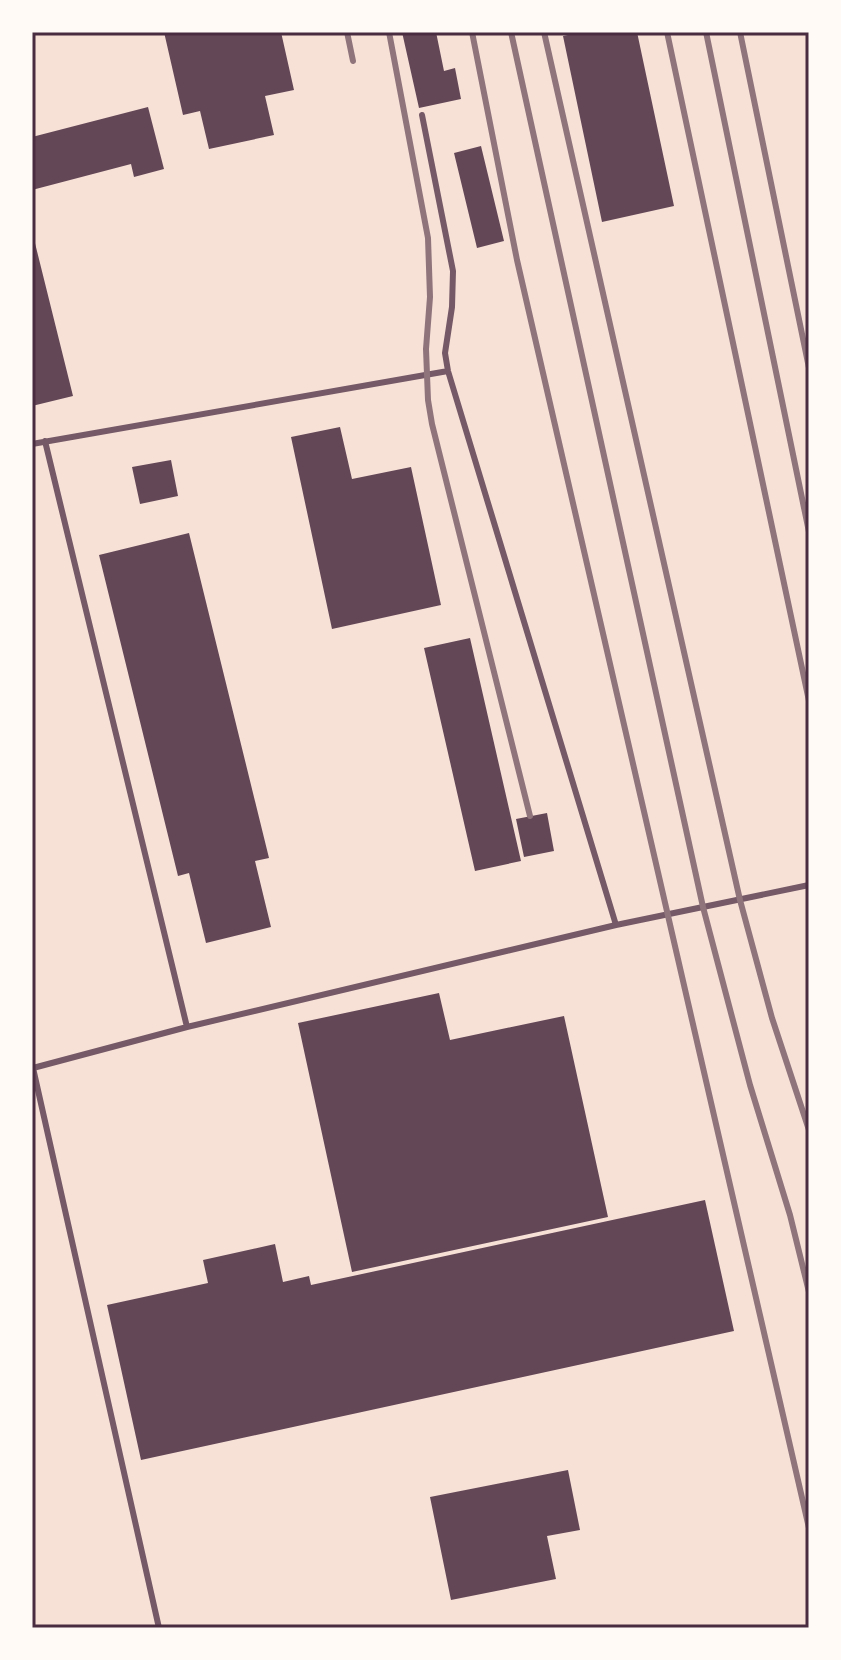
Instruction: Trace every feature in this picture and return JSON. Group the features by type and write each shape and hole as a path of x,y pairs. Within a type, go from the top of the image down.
{"lane":[{"path":"422,115 453,271 452,307 445,353 448,371 616,925"},
{"path":"32,444 448,371"},
{"path":"45,441 187,1027"},
{"path":"159,1628 33,1068 187,1027 616,925 809,885"}],"building":[{"path":"164,32 281,32 294,90 265,96 274,135 209,149 200,111 183,115"},
{"path":"402,32 436,32 444,71 455,68 461,99 419,108"},
{"path":"582,32 637,32 674,206 602,222 563,36"},
{"path":"148,107 164,169 134,177 131,164 32,190 32,137"},
{"path":"481,146 504,241 477,248 454,153"},
{"path":"32,231 73,396 32,406"},
{"path":"340,427 352,479 411,467 441,605 332,629 291,437"},
{"path":"171,460 178,496 140,504 132,467"},
{"path":"189,533 269,858 255,861 271,927 206,943 189,873 178,876 99,555"},
{"path":"470,638 521,861 475,871 424,648"},
{"path":"547,813 554,851 524,857 516,819"},
{"path":"439,993 450,1040 564,1016 608,1217 352,1272 298,1023"},
{"path":"705,1200 734,1331 141,1460 107,1305 208,1283 203,1260 275,1244 283,1282 309,1276 311,1285"},
{"path":"568,1470 580,1530 547,1536 556,1579 451,1600 430,1497"}],"railway":[{"path":"347,32 353,61"},
{"path":"389,32 428,238 430,297 426,349 432,424 530,816"},
{"path":"472,32 517,260 809,1528"},
{"path":"511,32 703,907 809,1292"},
{"path":"544,32 740,900 772,1018 809,1130"},
{"path":"667,32 809,701"},
{"path":"706,32 809,532"},
{"path":"740,32 809,368"}]}
